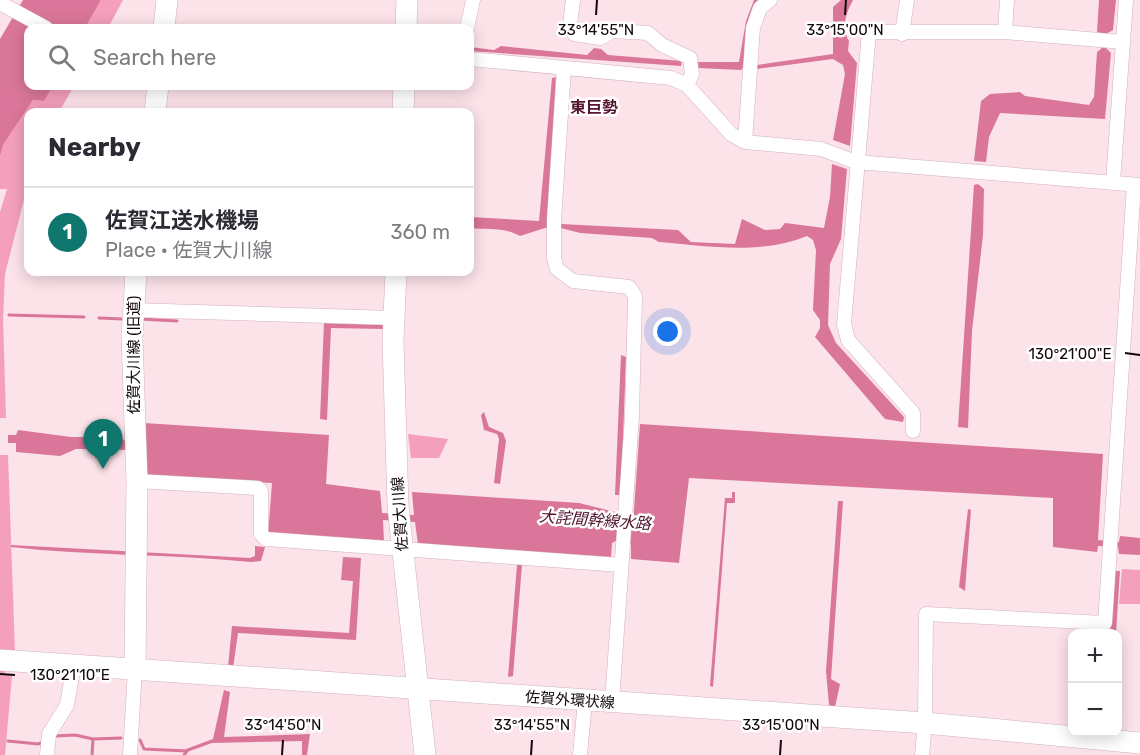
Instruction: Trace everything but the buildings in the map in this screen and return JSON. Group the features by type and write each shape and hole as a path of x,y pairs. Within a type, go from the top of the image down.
{"main road":[{"path":"165,24 167,0"},
{"path":"406,24 407,0"},
{"path":"155,108 158,90"},
{"path":"403,108 404,90"},
{"name":"佐賀大川線 (旧道)","path":"136,276 132,310 136,481"},
{"name":"佐賀大川線","path":"396,276 394,318 399,516 425,755"},
{"path":"135,669 136,481"},
{"name":"佐賀外環状線","path":"5,660 926,723 1140,743"}],"street":[{"path":"468,24 473,0"},
{"path":"573,0 570,25 574,34 600,38 612,31 648,33 662,45 690,58 692,74 687,85"},
{"path":"745,142 753,28 760,8 770,0"},
{"path":"902,34 907,0"},
{"path":"1005,32 1007,0"},
{"path":"1113,182 1126,0"},
{"path":"0,1 39,24"},
{"path":"913,431 913,413 848,340 844,324 856,162 869,32 902,34 1005,32 1123,42"},
{"path":"474,59 671,78 687,85 731,134 745,142 821,149 856,162 1137,185 1117,409 1105,623 926,614 926,723 922,755"},
{"path":"564,68 554,226 554,258 557,270 573,281 629,287 635,296 632,416 612,702"},
{"path":"132,310 394,318"},
{"path":"136,481 258,488 261,490 261,534 267,539 620,565"},
{"path":"48,745 67,705 74,664"},
{"path":"130,755 135,669"},
{"path":"580,755 585,701"}],"shaded area":[{"path":"101,0 123,0 110,24 87,24"},
{"path":"51,90 72,90 61,108 28,108 33,100 44,101"},
{"path":"24,114 24,200 5,274 3,319 6,418 0,418 0,212 7,189 0,189 0,156 3,145"},
{"path":"408,434 448,439 439,458 411,458"},
{"path":"0,455 8,455 15,652 6,651 5,674 12,676 5,755 0,755"},
{"path":"1122,569 1140,570 1140,604 1119,604"}],"water":[{"path":"23,0 101,0 87,24 24,24 24,90 51,90 44,101 33,100 28,108 24,108 24,114 3,145 0,156 0,39"},
{"path":"754,0 760,0 746,65 741,70 698,68 698,62 739,62 746,21"},
{"path":"841,0 853,0 847,15 845,31 849,41 848,51 857,63 850,146 833,140 845,74 843,65 833,59 757,69 757,65 833,54 833,7"},
{"path":"1099,0 1116,0 1113,30 1106,34 1105,47 1111,53 1105,119 1000,113 989,137 986,162 974,161 981,101 990,94 1020,92 1025,96 1089,105 1094,97 1097,52 1101,49 1104,34 1097,32"},
{"path":"501,46 587,55 594,48 601,49 608,55 682,61 681,66 474,51 474,48 494,50"},
{"path":"556,77 548,227 520,236 502,230 474,228 474,217 539,221 552,78"},
{"path":"832,164 847,169 841,239 830,264 828,325 836,343 904,417 903,422 885,419 815,337 820,328 820,320 813,310 816,250 813,240 807,236 771,246 734,248 659,242 652,238 580,233 561,228 561,224 678,230 691,242 735,244 742,219 765,230 780,229 785,223 824,228 830,197"},
{"path":"978,184 984,189 983,235 972,331 968,428 958,427 974,185"},
{"path":"324,323 383,325 383,329 331,328 327,420 320,419"},
{"path":"621,355 626,357 621,495 615,495"},
{"path":"484,412 489,427 503,433 506,441 500,484 494,483 499,439 497,434 484,430 481,415"},
{"name":"大詫間幹線水路","path":"144,423 329,435 326,484 380,491 382,513 414,515 412,492 579,503 615,512 614,523 619,528 628,528 633,524 640,424 1103,454 1098,540 1119,542 1120,536 1140,538 1140,555 1119,554 1118,547 1098,546 1097,552 1053,547 1053,498 689,478 679,563 631,559 631,545 628,539 619,539 612,543 611,557 418,544 415,522 383,520 384,542 268,535 272,483 145,476 127,450 103,449 102,458 95,458 95,449 76,449 60,456 16,452 16,443 8,443 8,435 16,435 18,430 71,437 120,437 127,442"},
{"path":"732,492 735,492 735,503 727,503 713,687 710,686 725,498 732,498"},
{"path":"838,501 843,501 831,679 840,684 835,707 829,705 826,671"},
{"path":"968,509 971,510 965,591 959,587"},
{"path":"11,545 250,558 255,556 255,546 265,547 261,561 251,562 41,550 11,547"},
{"path":"343,557 361,558 356,640 238,633 233,668 228,667 232,626 349,633 353,581 341,580"},
{"path":"517,565 522,565 513,676 508,677"},
{"path":"1114,571 1120,571 1116,629 1110,629"},
{"path":"224,690 230,692 224,737 310,734 307,755 302,755 302,741 212,743 187,752 186,749 213,739"}],"waterway":[{"path":"9,315 84,317"},
{"path":"99,318 123,319"},
{"path":"140,319 177,321"},
{"path":"55,736 75,735 93,739 121,738"},
{"path":"92,755 93,739"},
{"path":"140,740 144,749 187,751 184,755"},
{"path":"8,741 38,744 43,742"}],"place":[{"name":"佐賀江送水機場","path":"103,469"}],"district":[{"name":"東巨勢","path":"594,107"}]}
